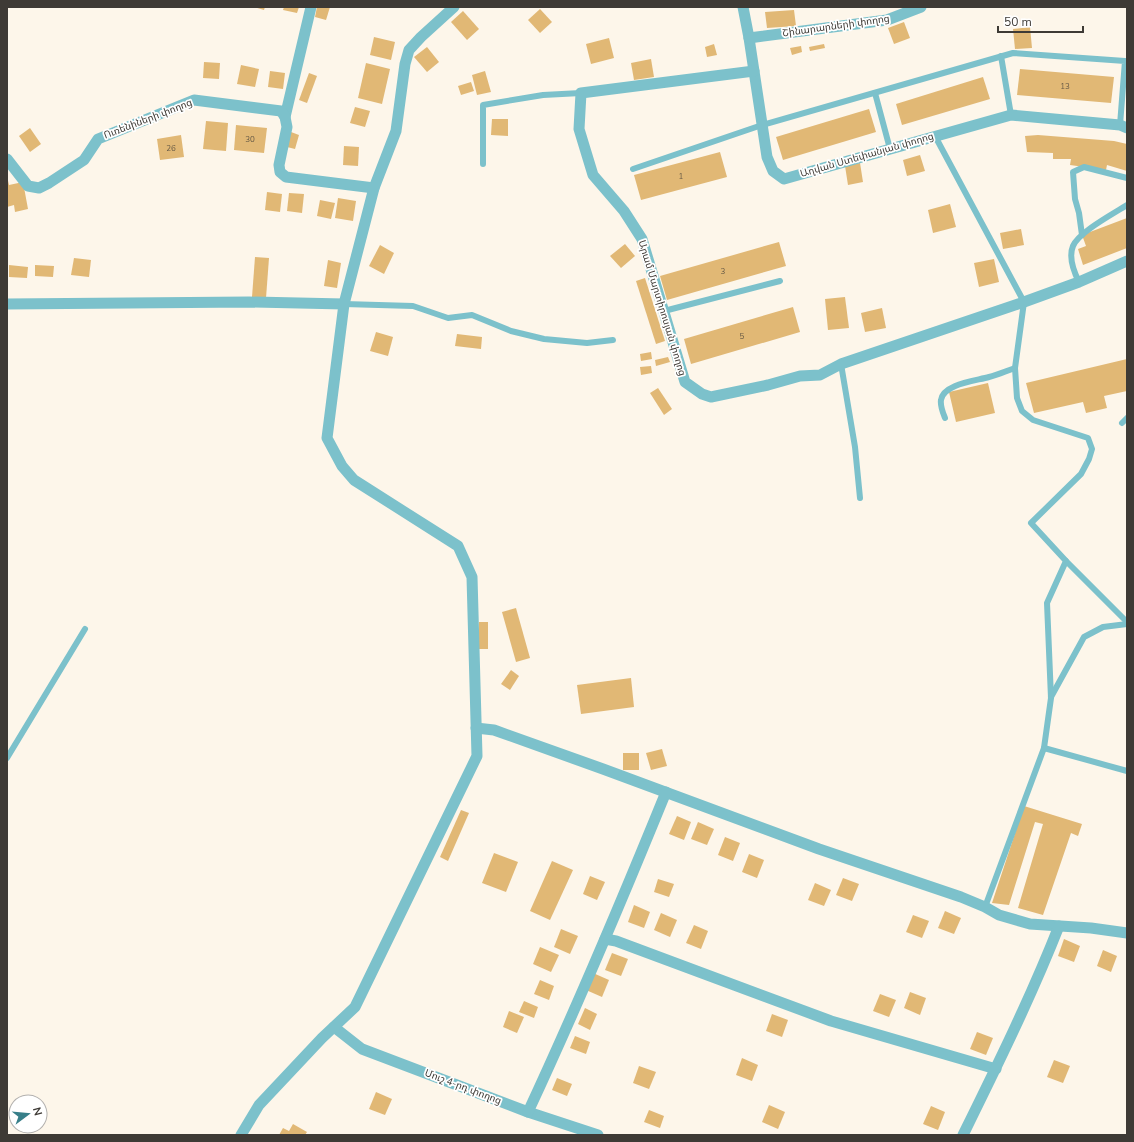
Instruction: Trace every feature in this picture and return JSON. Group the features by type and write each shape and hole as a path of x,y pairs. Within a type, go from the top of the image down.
{"street":[{"path":"310,7 285,117 287,127 279,165 280,172 286,177 374,188"},
{"path":"241,1135 259,1105 322,1038 355,1007 477,756 472,577 458,546 354,480 342,466 327,438 344,304 374,188 396,130 405,64 409,50 454,7"},
{"name":"Աղվան Ստեփանյան փողոց","path":"743,7 767,157 773,171 784,179 1011,115 1123,127"},
{"name":"Շինարարների փողոց","path":"749,38 887,20 921,7"},
{"path":"580,93 754,72"},
{"name":"Արամ Մարտիրոսյան փողոց","path":"580,93 581,110 579,129 593,175 624,211 642,239 685,382 702,394 711,397 768,385 800,376 820,375 841,364"},
{"name":"Ուռենիների փողոց","path":"7,159 28,186 39,188 84,160 98,139 194,100 280,112 285,117"},
{"path":"841,364 1024,302 1079,282 1127,261"},
{"path":"7,304 249,302 344,304"},
{"path":"476,728 494,730 819,849 961,897 999,915 1030,924 1127,933"},
{"path":"528,1112 605,939 666,792"},
{"path":"963,1135 996,1069 1059,926"},
{"path":"605,939 616,941 831,1021 996,1069"},
{"name":"Մուշ 4-րդ փողոց","path":"334,1027 362,1049 581,1132 598,1135"}],"lane":[{"path":"633,169 762,125 1013,53 1126,59 1123,127"},
{"path":"1001,56 1011,115"},
{"path":"483,164 483,105 543,96 580,93"},
{"path":"875,93 890,149"},
{"path":"935,136 1024,302 1015,368 1017,398 1022,411 1033,420 1088,438 1092,449 1089,459 1080,474 1031,523 1127,623"},
{"path":"1082,235 1079,213 1075,199 1073,172 1084,167 1127,178"},
{"path":"1079,282 1072,261 1073,246 1082,235 1127,205"},
{"path":"664,311 780,281"},
{"path":"344,304 413,306 448,318 472,315 511,331 544,339 586,344 613,340"},
{"path":"841,364 855,447 860,498"},
{"path":"945,418 941,400 944,393 951,387 1000,374 1015,368"},
{"path":"985,908 1044,748 1051,698 1047,603 1066,561"},
{"path":"1051,698 1084,637 1102,627 1127,623"},
{"path":"7,758 85,629"},
{"path":"1044,748 1127,771"}],"building":[{"path":"254,7 265,7 264,10"},
{"path":"284,7 299,7 297,13 283,10"},
{"path":"317,7 330,7 326,20 315,17"},
{"path":"540,9 552,22 540,33 528,20"},
{"path":"794,10 796,26 767,28 765,12"},
{"path":"463,11 479,29 467,40 451,22"},
{"path":"904,22 910,38 894,44 888,28"},
{"path":"1030,27 1032,48 1015,49 1013,29"},
{"path":"374,37 395,42 391,60 370,55"},
{"path":"609,38 614,58 591,64 586,44"},
{"path":"714,44 717,55 707,57 705,47"},
{"path":"824,44 825,48 810,51 809,47"},
{"path":"801,46 802,52 792,55 790,48"},
{"path":"427,47 439,62 427,72 414,57"},
{"path":"651,59 654,77 634,80 631,63"},
{"path":"204,62 220,63 219,79 203,78"},
{"path":"366,63 390,69 382,104 358,98"},
{"path":"241,65 259,69 255,87 237,84"},
{"path":"1020,69 1114,77 1111,103 1017,95"},
{"path":"270,71 285,73 283,89 268,87"},
{"path":"485,71 491,92 477,95 472,75"},
{"path":"309,73 317,76 307,103 299,100"},
{"path":"983,77 990,99 902,125 896,104"},
{"path":"471,82 474,91 461,95 458,86"},
{"path":"355,107 370,111 365,127 350,123"},
{"path":"869,109 876,132 783,160 776,137"},
{"path":"492,119 508,119 508,136 491,135"},
{"path":"206,121 228,123 226,151 203,149"},
{"path":"236,125 267,128 264,153 234,150"},
{"path":"30,128 41,144 30,152 19,136"},
{"path":"291,132 299,135 295,149 287,147"},
{"path":"181,135 184,157 160,160 157,139"},
{"path":"1038,135 1114,141 1127,144 1127,171 1107,165 1106,170 1070,165 1071,159 1053,159 1053,153 1027,152 1025,136"},
{"path":"344,146 359,147 358,166 343,165"},
{"path":"720,152 727,177 641,200 634,175"},
{"path":"920,155 925,171 907,176 903,160"},
{"path":"860,163 863,182 848,185 845,166"},
{"path":"7,176 9,185 23,182 28,209 15,212 14,205 7,207"},
{"path":"267,192 282,194 280,212 265,210"},
{"path":"289,193 304,194 302,213 287,211"},
{"path":"338,198 356,201 353,221 335,218"},
{"path":"320,200 335,203 331,219 317,216"},
{"path":"950,204 956,227 933,233 928,210"},
{"path":"1127,218 1127,248 1083,265 1078,249 1086,246 1082,235"},
{"path":"1021,229 1024,245 1003,249 1000,233"},
{"path":"779,242 786,266 667,300 660,276"},
{"path":"625,244 635,256 621,268 610,256"},
{"path":"380,245 394,253 384,274 369,266"},
{"path":"255,257 269,258 266,298 252,297"},
{"path":"74,258 91,260 89,277 71,275"},
{"path":"994,259 999,282 979,287 974,263"},
{"path":"328,260 341,263 337,288 324,286"},
{"path":"9,265 28,267 27,278 9,277"},
{"path":"35,265 54,266 53,277 35,276"},
{"path":"645,278 665,341 656,344 636,281"},
{"path":"845,297 849,328 828,330 825,299"},
{"path":"793,307 800,332 691,364 684,339"},
{"path":"882,308 886,328 865,332 861,313"},
{"path":"376,332 393,337 388,356 370,351"},
{"path":"457,334 482,337 481,349 455,346"},
{"path":"651,352 652,359 641,361 640,354"},
{"path":"668,357 670,362 656,366 655,360"},
{"path":"1127,359 1127,391 1104,396 1107,408 1086,413 1083,402 1034,413 1026,383"},
{"path":"651,366 652,373 641,375 640,367"},
{"path":"988,383 995,413 956,422 949,392"},
{"path":"658,388 672,409 664,415 650,393"},
{"path":"516,608 530,658 516,662 502,612"},
{"path":"479,622 488,622 488,649 478,649"},
{"path":"511,670 519,676 510,690 501,684"},
{"path":"631,678 634,707 581,714 577,685"},
{"path":"662,749 667,766 651,770 646,753"},
{"path":"623,753 639,753 639,770 623,770"},
{"path":"1024,806 1082,824 1078,836 1071,833 1043,915 1018,908 1043,824 1035,822 1009,905 992,903"},
{"path":"461,810 469,813 448,861 440,857"},
{"path":"677,816 691,822 684,840 669,834"},
{"path":"698,822 714,829 707,845 691,839"},
{"path":"725,837 740,843 733,861 718,855"},
{"path":"494,853 518,862 506,892 482,883"},
{"path":"749,854 764,860 757,878 742,872"},
{"path":"552,861 573,870 550,920 530,911"},
{"path":"590,876 605,882 597,900 583,894"},
{"path":"843,878 859,884 852,901 836,895"},
{"path":"658,879 674,884 669,897 654,892"},
{"path":"815,883 831,890 824,906 808,900"},
{"path":"634,905 650,912 644,928 628,922"},
{"path":"945,911 961,918 954,934 938,928"},
{"path":"661,913 677,920 670,937 654,930"},
{"path":"913,915 929,921 922,938 906,932"},
{"path":"694,925 708,931 701,949 686,943"},
{"path":"561,929 578,936 570,954 554,947"},
{"path":"1064,939 1080,946 1074,962 1058,956"},
{"path":"540,947 559,955 551,972 533,964"},
{"path":"1103,950 1117,956 1111,972 1097,966"},
{"path":"612,953 628,959 621,976 605,970"},
{"path":"593,973 609,980 602,997 586,990"},
{"path":"540,980 554,986 549,1000 534,994"},
{"path":"910,992 926,998 920,1015 904,1008"},
{"path":"880,994 896,1000 889,1017 873,1011"},
{"path":"524,1001 538,1007 534,1018 519,1012"},
{"path":"585,1008 597,1014 590,1030 578,1024"},
{"path":"509,1011 524,1017 517,1033 503,1027"},
{"path":"772,1014 788,1020 782,1037 766,1031"},
{"path":"977,1032 993,1038 986,1055 970,1049"},
{"path":"575,1036 590,1042 586,1054 570,1048"},
{"path":"742,1058 758,1065 752,1081 736,1075"},
{"path":"1054,1060 1070,1066 1063,1083 1047,1077"},
{"path":"639,1066 656,1072 649,1089 633,1083"},
{"path":"557,1078 572,1084 567,1096 552,1090"},
{"path":"376,1092 392,1099 385,1115 369,1109"},
{"path":"769,1105 785,1112 778,1129 762,1122"},
{"path":"931,1106 945,1112 938,1130 923,1124"},
{"path":"649,1110 664,1116 660,1128 644,1122"},
{"path":"293,1124 307,1132 305,1135 279,1135 283,1128 289,1131"}]}
